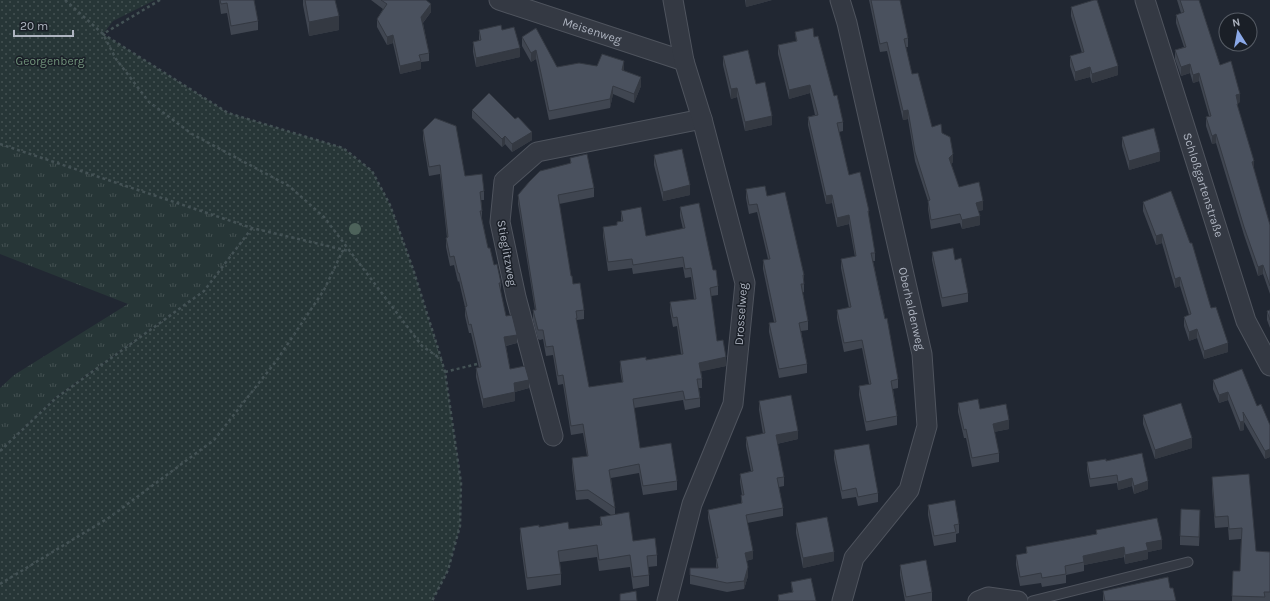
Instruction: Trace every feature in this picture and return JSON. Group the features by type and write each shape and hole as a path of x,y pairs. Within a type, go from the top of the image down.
{"street":[{"name":"Meisenweg","path":"499,0 684,62"},
{"name":"Drosselweg","path":"667,601 692,504 733,404 745,283 702,119 684,62 673,0"},
{"name":"Oberhaldenweg","path":"840,0 847,23 922,354 927,426 909,490 854,558 842,601"},
{"name":"Schloßgartenstraße","path":"1145,0 1246,321 1270,366"},
{"name":"Stieglitzweg","path":"553,436 516,297 500,222 504,181 537,152 702,119"},
{"path":"978,601 988,598 1018,601"}],"lane":[{"path":"1032,601 1188,562"}],"path":[{"path":"65,0 103,34 228,113 344,148 372,171 390,205 413,269 445,372 461,483 460,526 448,570 432,601"},
{"path":"103,34 160,0"},
{"path":"103,34 116,59 150,102 192,134 289,186 324,217 422,346 441,358"},
{"path":"0,144 252,228 350,251"},
{"path":"0,451 56,398 204,291 252,228"},
{"path":"0,584 110,516 214,440 277,360 324,290 343,250"},
{"path":"445,372 483,362"}],"green space":[{"name":"Georgenberg","path":"0,0 155,0 113,21 103,34 228,113 343,148 372,171 390,205 413,269 445,372 461,483 460,526 448,570 432,601 0,601 0,451 56,398 204,291 252,228 0,144"},
{"path":"0,144 252,228 204,291 56,397 0,451 0,388 14,375 128,304 0,254"}],"building":[{"path":"220,0 254,0 258,21 231,26 227,3 221,4"},
{"path":"305,0 335,0 339,16 309,22"},
{"path":"381,0 426,0 431,4 421,17 429,53 419,55 421,61 400,66 393,35 387,37 377,19 387,4"},
{"path":"871,0 900,0 908,38 904,39 912,74 918,73 932,127 941,124 942,133 950,137 953,154 949,158 959,187 979,182 983,201 976,203 980,216 962,220 960,214 931,220 928,201 930,200 915,152 908,110 903,111 887,42 880,44"},
{"path":"1097,0 1118,66 1092,74 1090,67 1075,72 1070,56 1084,52 1071,7"},
{"path":"1180,0 1199,0 1220,65 1231,61 1240,94 1236,95 1237,104 1254,161 1252,162 1270,225 1270,286 1263,265 1258,267 1244,227 1216,134 1212,136 1206,117 1211,116 1199,73 1193,75 1190,64 1181,67 1175,50 1186,47 1176,15 1184,12"},
{"path":"501,25 502,30 514,27 520,48 476,58 473,42 481,40 479,30"},
{"path":"536,28 557,67 579,63 597,66 602,54 624,61 622,70 641,77 634,94 613,86 610,99 549,111 536,50 531,53 522,37"},
{"path":"813,28 814,37 818,36 834,96 837,95 843,122 837,123 849,175 860,172 869,211 875,253 871,253 885,319 887,318 898,379 891,381 897,416 866,422 859,386 871,384 862,340 844,343 837,310 851,307 841,259 856,256 849,215 837,218 832,195 826,196 808,117 818,115 810,85 789,90 778,45 797,41 795,32"},
{"path":"748,50 756,84 765,82 772,116 745,122 737,88 731,89 723,56"},
{"path":"489,93 515,119 518,117 532,132 512,144 505,136 502,139 472,110"},
{"path":"435,118 456,126 465,176 482,174 484,191 480,192 482,211 480,211 488,248 490,248 494,265 497,264 501,283 499,283 506,316 512,315 517,335 504,337 510,369 525,366 529,380 514,383 515,392 483,399 476,368 481,367 471,324 469,325 465,307 467,306 454,256 450,257 446,238 448,237 440,165 429,167 423,130"},
{"path":"1154,128 1160,152 1129,161 1122,137"},
{"path":"682,149 690,185 663,192 654,155"},
{"path":"587,154 594,188 558,195 573,284 580,283 584,310 576,311 576,318 589,387 623,382 620,361 646,357 646,360 683,354 677,317 673,318 670,302 696,299 691,268 685,269 683,257 633,265 632,259 608,262 603,227 617,225 617,222 623,221 621,211 641,207 646,236 685,228 680,207 699,203 713,270 716,270 718,286 710,288 717,341 723,340 726,357 699,363 702,379 697,379 700,398 685,400 683,391 633,399 640,448 671,443 677,481 643,486 639,464 609,470 615,508 588,490 576,491 572,458 588,456 583,424 571,426 563,375 558,376 553,346 546,347 543,330 538,330 533,310 536,310 518,195 540,171 571,163 570,158"},
{"path":"765,186 767,196 785,192 804,275 804,284 801,284 808,321 799,323 807,364 779,369 769,323 776,322 763,260 770,259 757,204 749,205 746,189"},
{"path":"1171,191 1190,243 1192,243 1211,308 1216,307 1228,343 1204,351 1197,329 1189,332 1184,317 1191,314 1180,277 1175,279 1162,234 1156,236 1143,202"},
{"path":"953,248 955,260 961,258 968,293 942,298 932,252"},
{"path":"1270,310 1270,320 1267,311"},
{"path":"1242,369 1257,406 1261,404 1270,425 1270,449 1265,451 1243,412 1244,421 1240,422 1228,392 1219,395 1213,380"},
{"path":"791,395 798,431 776,435 784,477 777,478 783,508 746,515 753,551 745,553 748,567 744,581 727,583 690,575 690,568 718,568 716,558 718,558 708,510 742,503 741,495 744,495 740,474 753,471 746,437 765,433 759,401"},
{"path":"978,399 980,409 1006,404 1009,420 993,424 999,453 972,458 966,429 964,430 958,403"},
{"path":"1181,403 1192,438 1155,450 1143,415"},
{"path":"869,444 878,493 858,497 856,488 842,491 834,450"},
{"path":"1142,453 1148,481 1134,486 1132,478 1118,482 1117,475 1090,479 1087,462 1106,459 1106,461"},
{"path":"1249,474 1256,551 1270,552 1270,592 1264,592 1265,597 1232,596 1233,571 1240,571 1242,528 1229,529 1228,516 1215,517 1212,477"},
{"path":"955,500 959,524 954,525 956,532 934,536 928,505"},
{"path":"1181,509 1200,510 1199,537 1180,536"},
{"path":"629,512 633,541 655,538 657,555 647,556 649,575 633,577 630,555 599,560 597,545 558,551 561,574 527,578 520,528 539,525 539,527 568,522 569,529 602,525 600,517"},
{"path":"827,517 834,552 803,558 796,523"},
{"path":"1157,518 1162,540 1146,543 1148,550 1125,555 1124,547 1083,556 1084,562 1065,566 1066,574 1042,578 1041,573 1020,577 1016,555 1027,553 1026,547 1097,534 1096,530"},
{"path":"926,560 932,592 906,597 900,565"},
{"path":"1168,577 1170,588 1173,588 1176,601 1105,601 1103,591"},
{"path":"811,578 816,601 779,601 778,595 793,592 791,582"},
{"path":"636,591 637,601 620,601 620,594"}]}
